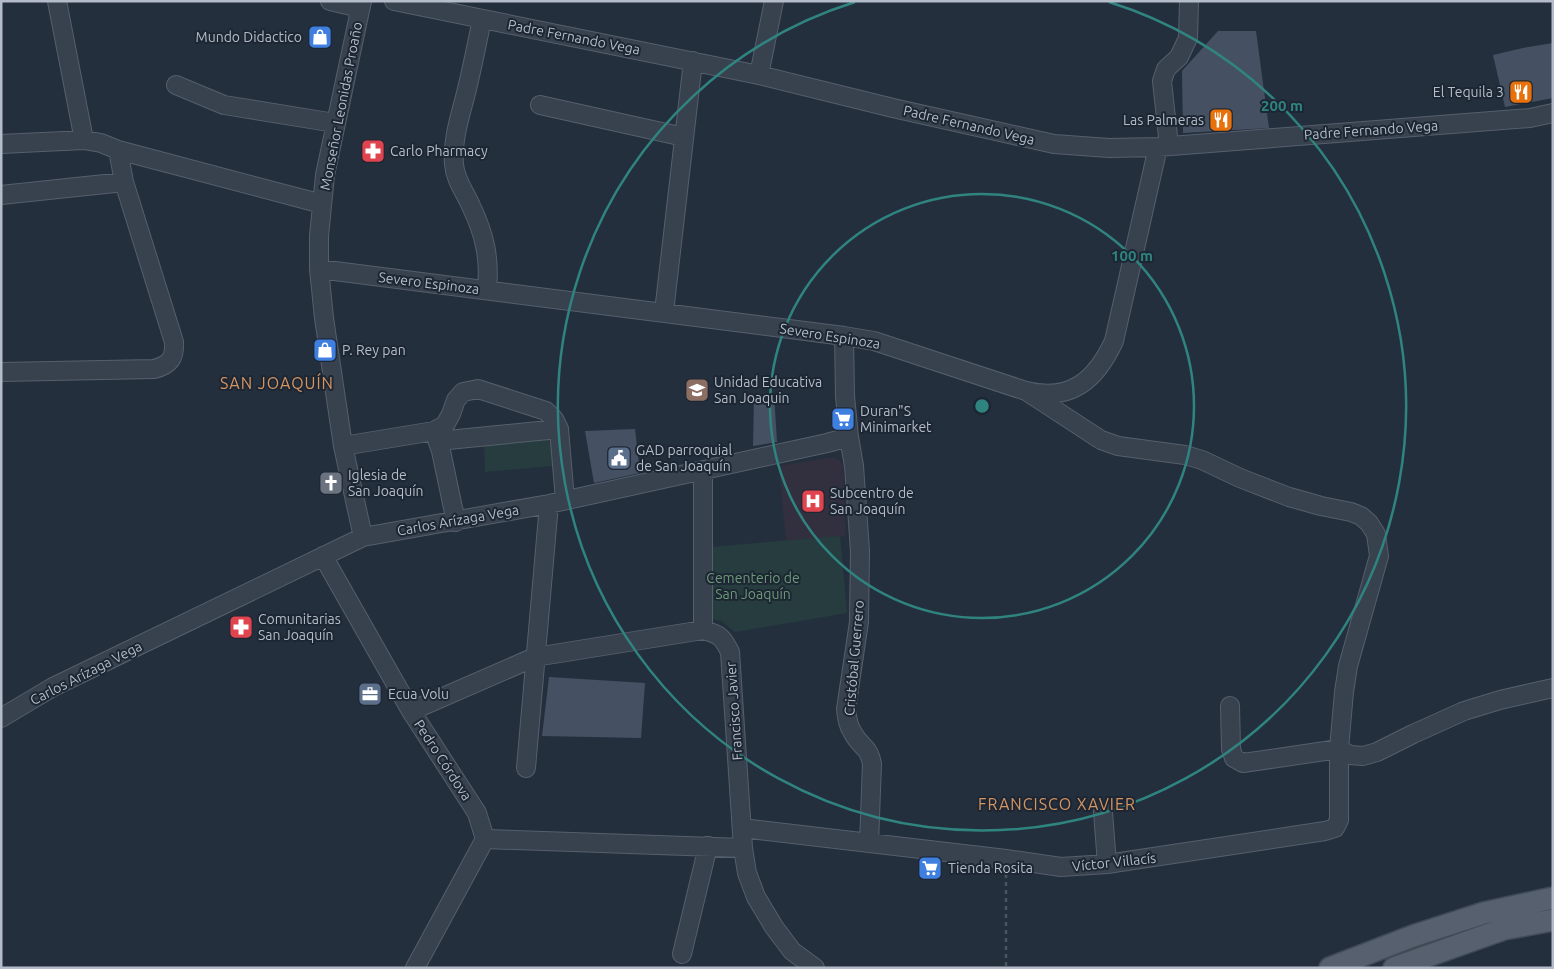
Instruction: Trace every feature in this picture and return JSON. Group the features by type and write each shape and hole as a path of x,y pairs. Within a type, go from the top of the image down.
{"main road":[{"path":"1330,968 1412,936 1484,913 1553,898"},
{"path":"1394,968 1504,930 1553,920"}],"street":[{"path":"57,1 84,140"},
{"path":"330,1 361,5"},
{"name":"Padre Fernando Vega","path":"394,1 759,75 893,108 1054,144 1109,148 1164,146 1530,118 1553,114"},
{"path":"759,75 774,1"},
{"name":"Severo Espinoza","path":"319,269 844,336 874,341 1026,391 1040,394 1067,391 1091,378 1106,359 1114,341 1164,146 1162,81 1166,69 1179,58 1188,38 1189,1"},
{"name":"Monseñor Leonidas Proaño","path":"361,5 325,174 319,269 324,318 343,446 363,537"},
{"path":"482,19 476,53 454,141 454,166 459,183 471,206 487,249 487,290"},
{"path":"664,312 693,61"},
{"path":"176,85 224,105 335,123"},
{"path":"540,105 684,137"},
{"path":"1,144 84,140 101,143 118,150 322,204"},
{"path":"1,372 154,369 163,367 171,361 174,352 174,342 124,182 118,150"},
{"path":"1,195 124,182"},
{"path":"844,336 845,396 849,437"},
{"path":"436,436 445,426 456,400 463,392 478,389 546,411 554,419 559,430 557,502 536,657 526,768"},
{"path":"1026,391 1100,440 1118,446 1185,455 1202,460 1240,478 1289,497 1351,512 1361,516 1370,523 1376,534 1379,556 1348,666 1339,749"},
{"path":"343,446 436,436 559,430"},
{"path":"436,436 456,522"},
{"name":"Carlos Arízaga Vega","path":"1,718 53,688 363,537 456,522 557,502 849,437"},
{"name":"Cristóbal Guerrero","path":"849,437 854,466 860,551 860,604 846,709 848,723 853,734 871,755 869,843"},
{"path":"411,711 536,657 703,630 703,470"},
{"name":"Pedro Córdova","path":"323,556 411,711 477,813 485,839"},
{"name":"Francisco Javier","path":"703,630 720,636 730,652 743,848 747,873 756,897 774,927 792,951 815,968"},
{"path":"1230,706 1231,749 1234,758 1243,763 1339,749 1350,755 1362,756 1378,752 1464,711 1500,700 1553,688"},
{"name":"Víctor Villacís","path":"742,828 1061,867 1108,864 1315,833 1335,828 1339,820 1339,749"},
{"path":"1103,812 1108,864"},
{"path":"415,968 485,839 743,848"},
{"path":"682,954 708,846"}],"path":[{"path":"1006,859 1006,968"}],"shaded area":[{"name":"Subcentro de San Joaquín","path":"834,457 843,465 846,536 786,541 779,466"}],"green space":[{"path":"557,430 562,465 485,472 484,439"},
{"name":"Cementerio de San Joaquín","path":"840,536 847,613 735,632 721,621 707,618 710,547"}],"building":[{"path":"1218,31 1256,31 1269,128 1183,133 1182,71"},
{"path":"1553,43 1553,98 1505,107 1493,55"},
{"path":"774,394 777,442 753,446 754,396"},
{"path":"635,429 640,473 594,483 585,431"},
{"path":"549,677 645,683 641,738 542,736"}],"place":[{"name":"Mundo Didactico","path":"320,37"},
{"name":"El Tequila 3","path":"1521,92"},
{"name":"Las Palmeras","path":"1221,120"},
{"name":"Carlo Pharmacy","path":"373,151"},
{"name":"P. Rey pan","path":"325,350"},
{"name":"Unidad Educativa San Joaquin","path":"697,390"},
{"name":"Duran\"S Minimarket","path":"843,419"},
{"name":"GAD parroquial de San Joaquín","path":"619,458"},
{"name":"Iglesia de San Joaquín","path":"331,483"},
{"name":"Subcentro de San Joaquín","path":"813,501"},
{"name":"Comunitarias San Joaquín","path":"241,627"},
{"name":"Ecua Volu","path":"370,694"},
{"name":"Tienda Rosita","path":"930,868"}],"district":[{"name":"SAN JOAQUÍN","path":"277,383"},
{"name":"FRANCISCO XAVIER","path":"1057,804"}]}
